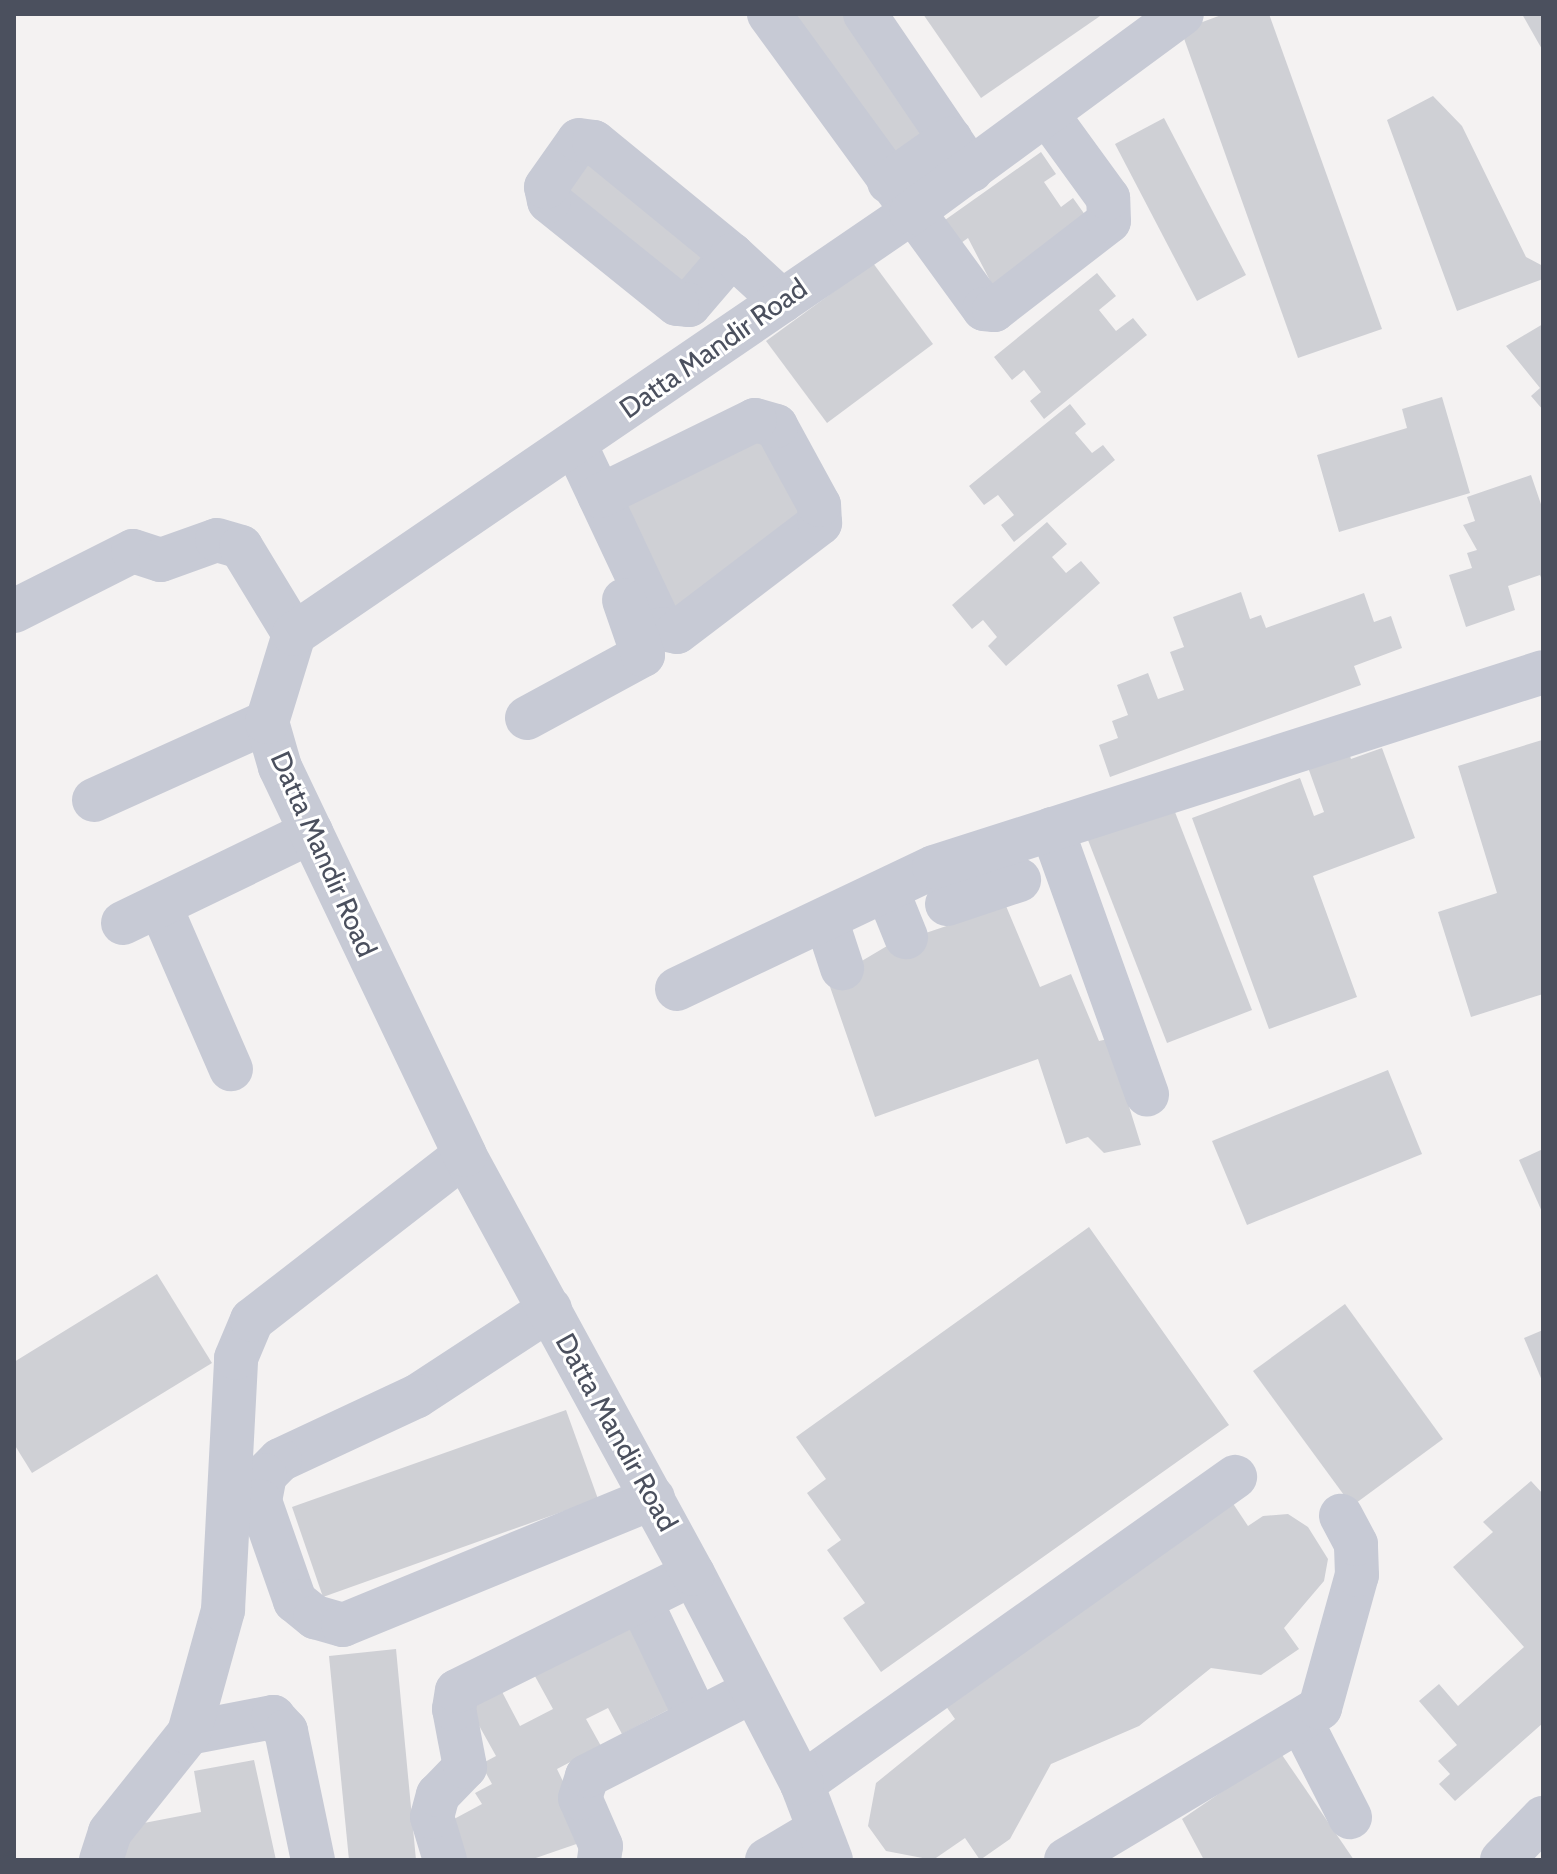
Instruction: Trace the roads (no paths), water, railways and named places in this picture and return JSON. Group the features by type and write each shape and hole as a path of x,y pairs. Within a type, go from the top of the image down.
{"street":[{"path":"769,14 900,198 984,309 994,310 1109,221 1108,198 1047,114"},
{"path":"865,14 960,155"},
{"name":"Datta Mandir Road","path":"823,1846 802,1784 653,1498 465,1155 280,767 267,722 294,634 782,301 900,198 960,155 1047,114 1182,14"},
{"path":"732,255 782,301"},
{"path":"567,450 600,496 662,629 677,632 820,523 819,505 776,426 755,420 600,496"},
{"path":"527,718 643,655 642,639 567,450"},
{"path":"14,611 133,551 161,560 217,540 241,547 294,634"},
{"path":"677,989 887,890 945,897 1016,871 1052,829 1543,672"},
{"path":"94,800 267,722"},
{"path":"1052,829 1147,1094"},
{"path":"231,1069 142,915 311,832"},
{"path":"887,890 906,937"},
{"path":"826,919 842,968"},
{"path":"101,1860 110,1832 189,1733 223,1610 236,1358 252,1320 465,1155"},
{"path":"550,1309 417,1396 280,1460 265,1475 260,1501 295,1601 315,1617 343,1625 653,1498"},
{"path":"802,1784 1235,1477"},
{"path":"1066,1860 1320,1708 1357,1575 1356,1544 1341,1516"},
{"path":"445,1860 432,1817 438,1795 465,1767 454,1709 457,1691 693,1574"},
{"path":"640,1600 696,1717"},
{"path":"599,1860 601,1846 580,1798 580,1784 622,1754 753,1691"},
{"path":"189,1733 273,1717 286,1731 313,1860"},
{"path":"1301,1721 1350,1817"},
{"path":"1502,1860 1543,1818"},
{"path":"767,1860 823,1846"}]}
